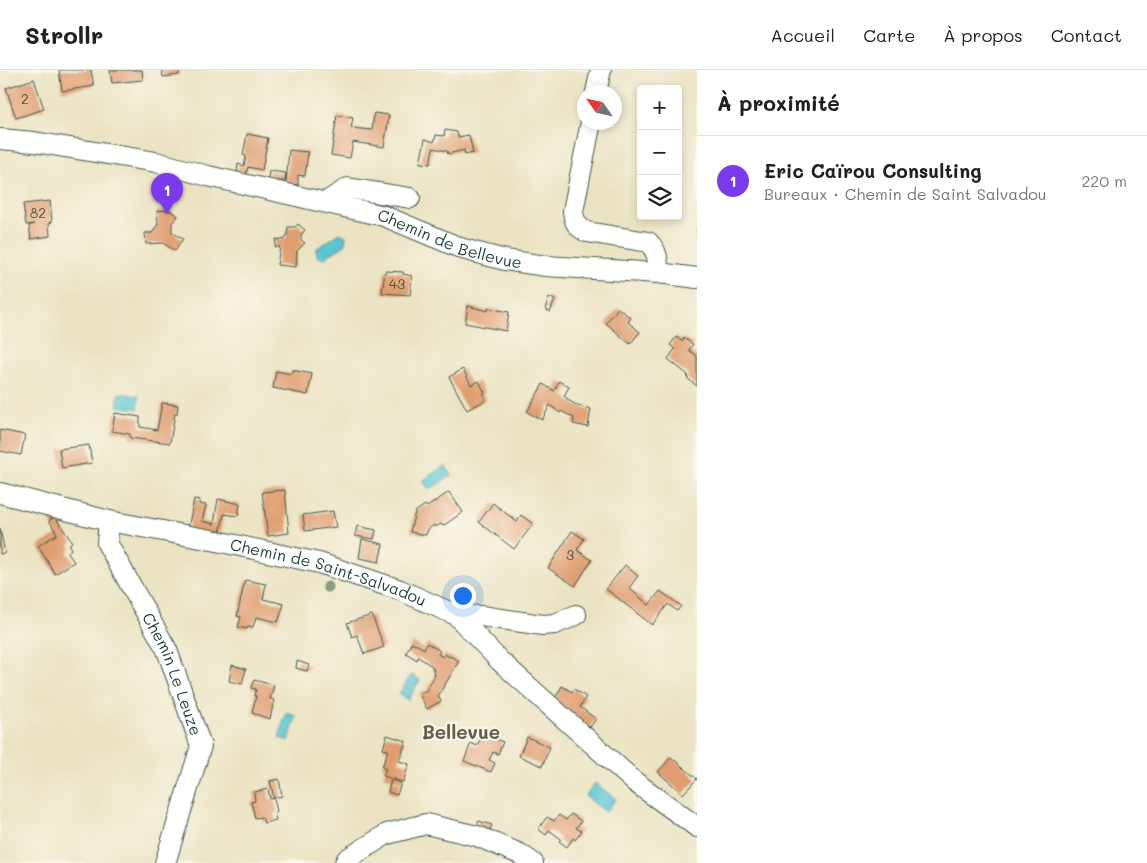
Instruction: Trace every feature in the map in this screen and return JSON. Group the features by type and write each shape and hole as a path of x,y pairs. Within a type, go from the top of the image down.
{"street":[{"path":"598,85 601,70"},
{"path":"588,130 573,211 574,220 580,228 587,232 648,242 654,247 658,257 658,273"},
{"name":"Chemin de Bellevue","path":"0,139 34,142 156,162 208,176 326,202 384,216 463,249 505,260 546,266 658,273 697,278"},
{"path":"326,202 348,188 410,198"},
{"name":"Chemin de Saint-Salvadou","path":"0,492 109,521 311,561 400,590 456,615 500,661 635,782 697,827"},
{"name":"Chemin Le Leuze","path":"109,521 107,543 167,650 200,746 166,863"},
{"path":"456,615 481,616 543,625 555,624 576,615"},
{"path":"345,863 347,859 388,834 426,824 477,836 520,854 533,863"}],"path":[{"path":"697,229 697,236"}],"water":[{"path":"340,233 346,236 345,245 323,259 317,256 316,249"},
{"path":"119,393 139,396 138,409 117,406"},
{"path":"445,465 452,475 429,490 423,481"},
{"path":"411,675 420,680 408,700 399,694"},
{"path":"286,713 296,716 289,741 279,738"},
{"path":"595,783 616,799 606,812 585,796"}],"building":[{"path":"59,70 91,70 94,86 62,91"},
{"path":"110,70 142,70 143,80 112,83"},
{"path":"162,70 179,70 179,75 163,77"},
{"path":"34,79 44,109 16,118 6,88"},
{"path":"374,113 389,115 384,147 353,142 350,158 331,155 337,115 353,118 351,128 372,130"},
{"path":"445,130 457,132 458,137 469,135 473,153 465,155 464,150 448,154 447,151 433,148 430,164 420,163 425,139 434,142 436,135 444,136"},
{"path":"247,134 268,138 262,170 248,167 246,175 237,172 238,164 244,166 246,156 243,155"},
{"path":"289,150 308,152 305,176 298,175 298,185 286,184"},
{"path":"269,171 286,173 285,181 268,181"},
{"path":"50,201 52,222 49,223 50,236 31,239 29,226 34,224 26,225 23,204"},
{"path":"169,210 178,216 172,223 172,232 183,239 175,251 163,243 146,244 145,233 152,233 158,224 157,211"},
{"path":"298,224 305,230 301,235 301,240 305,243 297,251 296,267 277,265 280,247 275,247 276,239 284,240 287,236 288,227 295,227"},
{"path":"385,271 403,272 403,274 412,276 410,295 382,293"},
{"path":"549,297 555,300 550,312 545,309"},
{"path":"468,306 488,311 488,308 509,312 506,331 465,323"},
{"path":"618,308 631,318 628,322 640,332 630,344 606,323"},
{"path":"676,337 682,341 684,338 693,344 689,350 697,356 697,386 687,378 688,375 668,359 675,349 670,345"},
{"path":"463,369 471,385 479,381 486,400 467,410 449,377"},
{"path":"292,370 312,374 308,395 273,388 276,371 291,374"},
{"path":"559,381 569,387 564,396 568,400 578,406 591,409 588,427 573,424 574,418 561,411 560,413 550,405 542,420 527,412 543,384 554,391"},
{"path":"162,403 178,405 170,443 130,438 130,434 112,431 115,413 140,417 140,427 157,430"},
{"path":"0,430 25,435 21,455 0,451"},
{"path":"89,445 92,463 62,468 59,449"},
{"path":"285,490 289,533 268,536 262,492"},
{"path":"449,492 463,512 443,526 441,524 435,527 434,525 428,529 426,535 410,532 415,512 425,505 427,507"},
{"path":"194,499 200,500 199,504 206,505 202,521 214,524 218,499 240,504 238,516 224,514 220,535 188,529"},
{"path":"493,503 517,522 521,515 533,524 514,549 479,522"},
{"path":"333,511 336,527 305,531 303,515"},
{"path":"55,517 72,542 69,545 71,549 68,553 74,562 55,574 38,546 57,534 49,520"},
{"path":"357,526 376,530 374,539 355,536"},
{"path":"0,529 5,553 0,554"},
{"path":"572,531 584,539 577,550 592,560 575,586 548,568"},
{"path":"362,539 383,544 379,562 359,558"},
{"path":"625,565 638,576 629,588 649,605 660,591 681,606 677,611 668,604 652,625 606,589"},
{"path":"245,580 266,584 263,599 284,604 278,622 256,617 253,627 248,626 247,629 238,627 241,617 237,616"},
{"path":"372,615 384,647 364,654 357,635 352,637 347,623"},
{"path":"412,642 424,649 427,643 440,651 438,654 443,657 445,654 459,661 438,696 441,701 427,709 419,694 427,690 435,675 432,666 418,657 417,660 406,653"},
{"path":"297,661 309,665 307,671 296,668"},
{"path":"232,665 246,669 242,684 229,681"},
{"path":"254,680 274,685 270,699 274,700 270,719 252,713 256,696 254,696 256,689 251,688"},
{"path":"562,686 572,692 574,689 586,697 580,707 596,719 590,727 553,702"},
{"path":"483,734 503,742 498,754 493,752 489,760 495,763 491,772 464,761 471,743 477,746"},
{"path":"387,735 406,741 399,761 409,764 403,782 383,776 386,769 382,767 388,750 383,749"},
{"path":"527,737 550,747 542,766 519,756"},
{"path":"671,757 697,779 683,794 658,772"},
{"path":"279,779 282,796 274,798 270,781"},
{"path":"391,780 401,783 397,795 388,792"},
{"path":"268,789 270,799 274,798 277,812 274,813 276,820 264,823 262,817 255,818 251,802 255,801 254,792"},
{"path":"571,814 581,821 576,828 582,831 575,840 573,838 567,847 559,841 561,839 549,830 546,835 538,829 547,817 554,821 559,815 566,820"},
{"path":"479,821 492,825 489,832 476,827"}],"place":[{"name":"Eric Caïrou Consulting","path":"167,214"}],"district":[{"name":"Bellevue","path":"461,732"}]}
